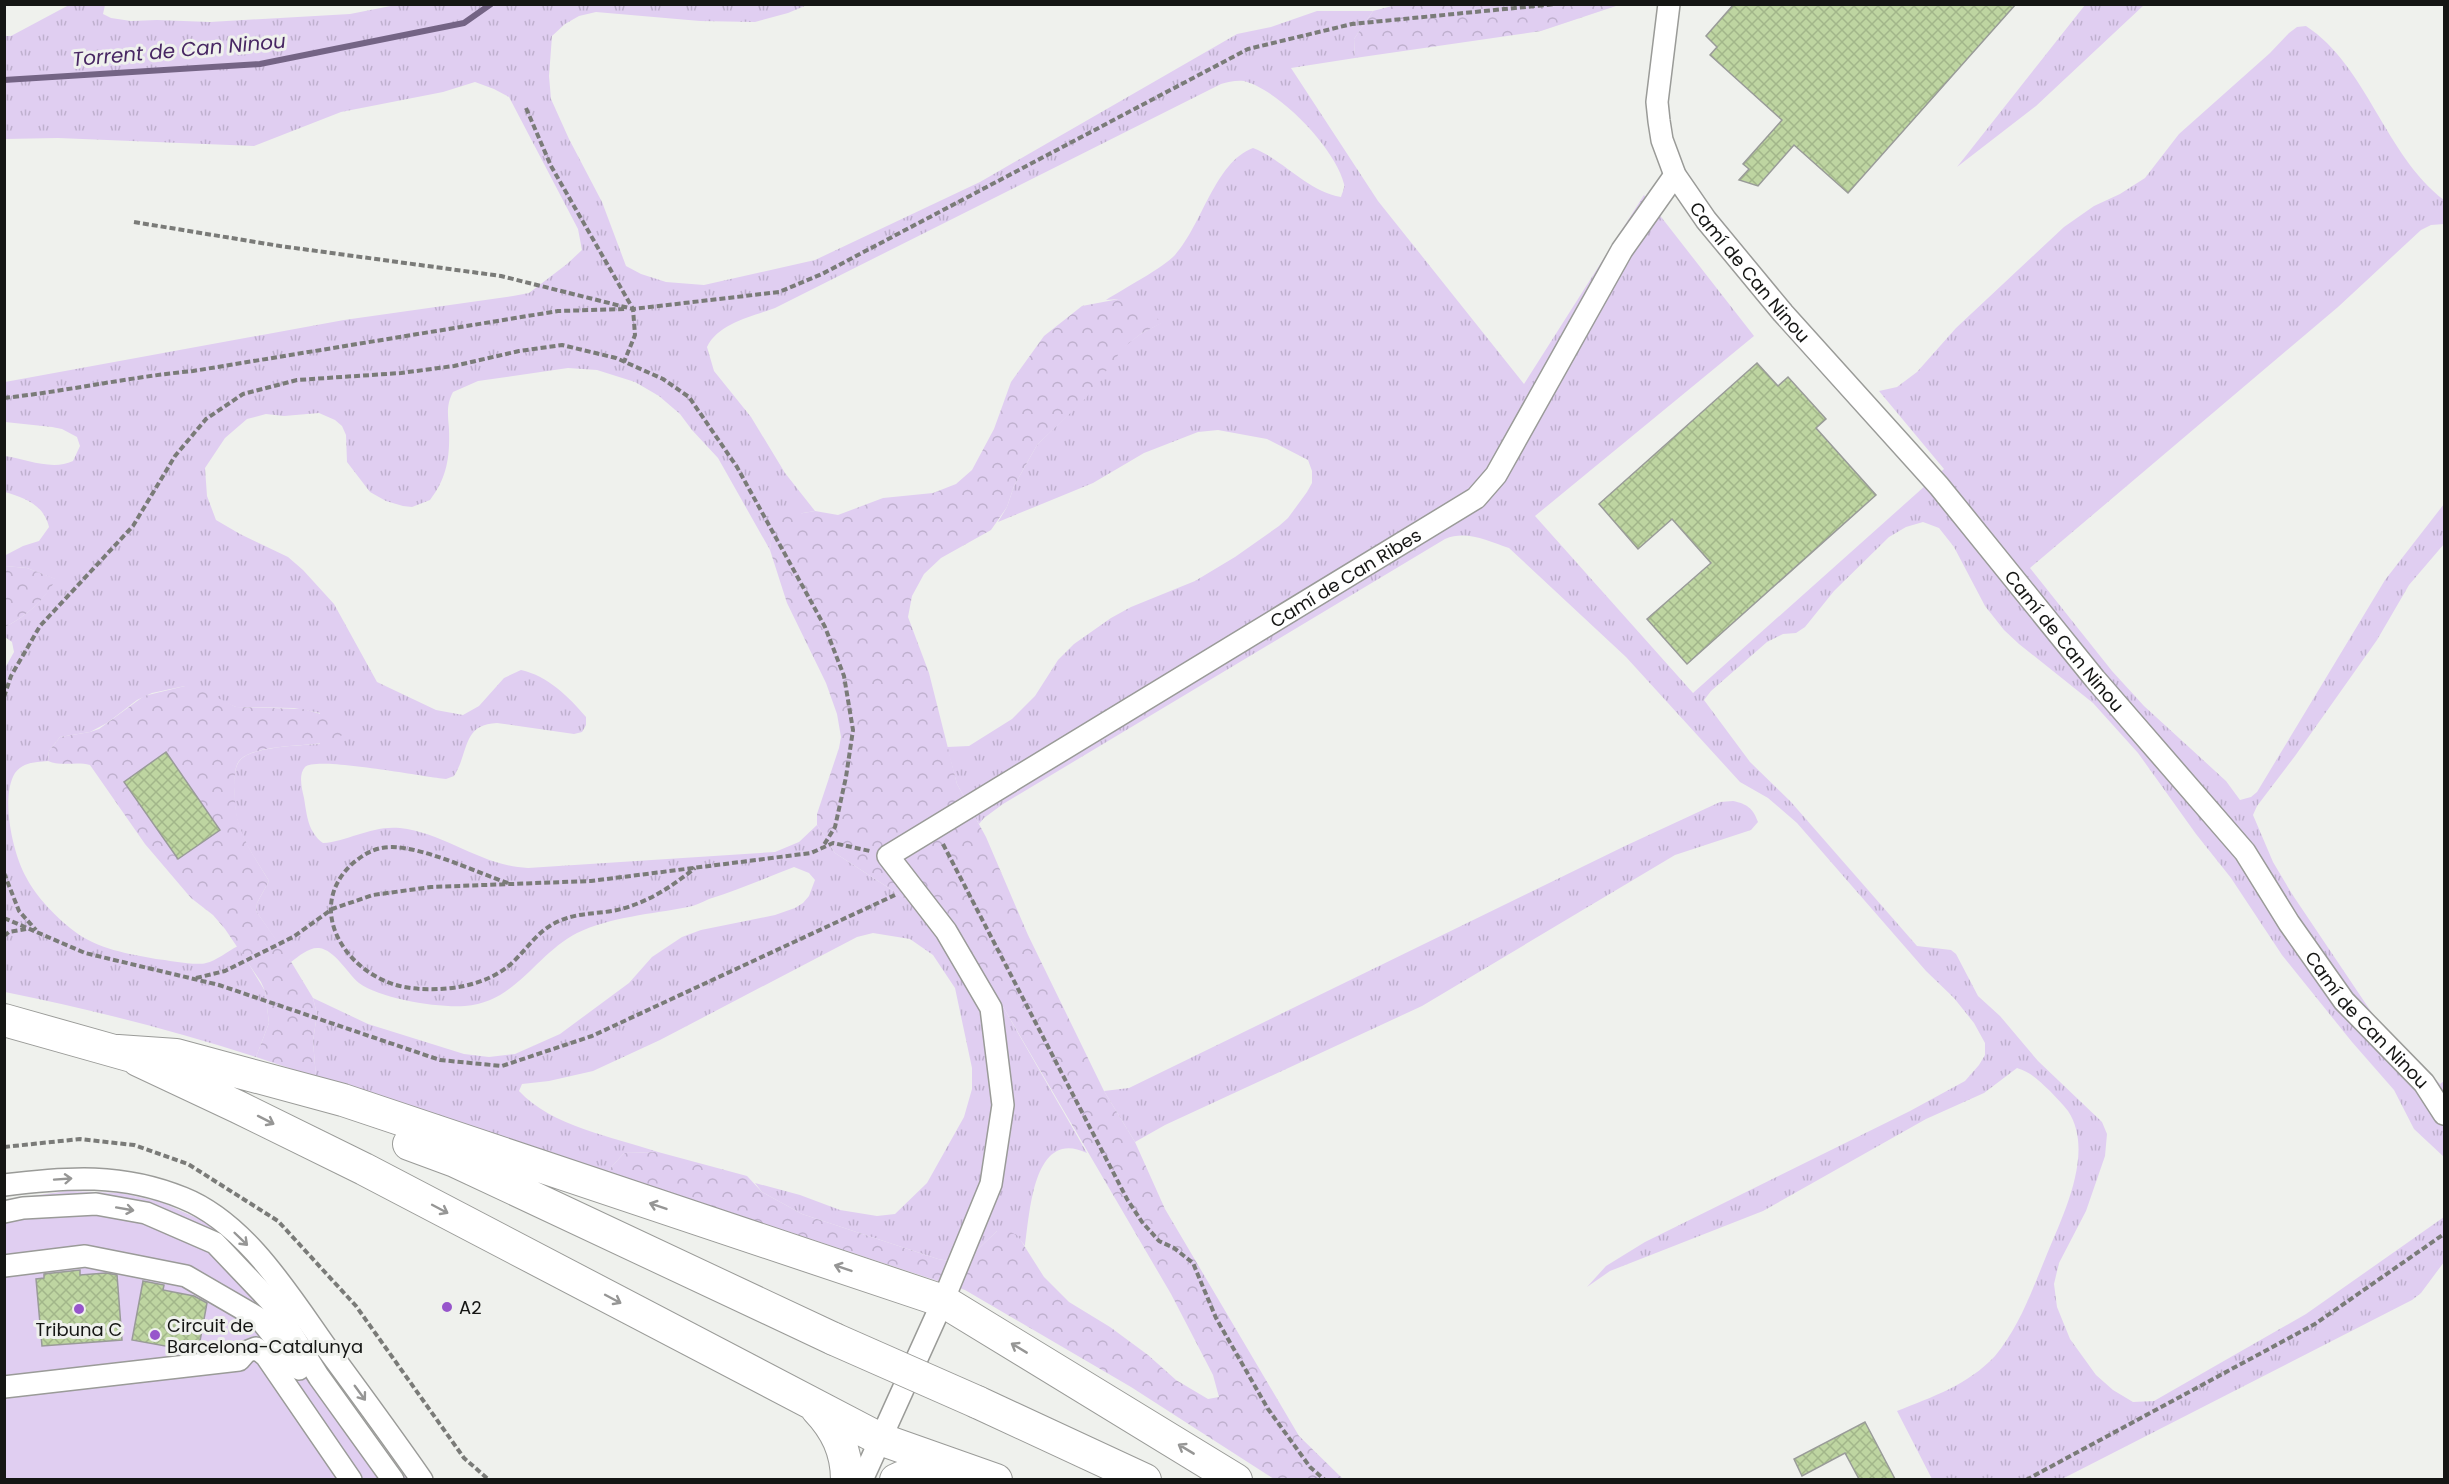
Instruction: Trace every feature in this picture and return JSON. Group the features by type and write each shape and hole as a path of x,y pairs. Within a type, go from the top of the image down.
{"highway":[{"path":"4,1020 118,1051 328,1114 455,1161 834,1339 1146,1479"},
{"path":"118,1051 176,1055 343,1100 943,1301 1236,1479"},
{"path":"118,1051 364,1169 880,1439 987,1476"},
{"path":"810,1402 822,1414 840,1440 847,1461 847,1479"},
{"path":"896,1479 937,1471 987,1476"}],"street":[{"name":"Camí de Can Ninou","path":"1668,4 1657,102 1662,140 1675,175 1706,220 1783,312 1939,486 2095,679 2245,852 2289,923 2344,1001 2424,1083 2445,1114"},
{"name":"Camí de Can Ribes","path":"888,856 1476,498 1496,475 1622,250 1675,175"},
{"path":"862,1479 943,1301 991,1184 1003,1105 991,1008 946,931 888,856"},
{"path":"4,1185 80,1177 114,1179 151,1187 185,1198 218,1219 243,1240 272,1272 422,1479"},
{"path":"4,1212 23,1208 96,1204 146,1213 215,1243 273,1304 319,1377 393,1479"},
{"path":"4,1266 85,1257 186,1276 216,1293 260,1319 365,1459 377,1479"},
{"path":"4,1387 239,1360 246,1352 256,1348 266,1356 351,1479"}],"path":[{"path":"4,398 75,390 136,377 193,371 558,311 633,309 779,292 822,274 1248,50 1352,24 1556,4"},
{"path":"526,108 551,166 633,309 635,335 624,362"},
{"path":"134,222 280,246 501,276 633,309"},
{"path":"4,697 11,676 40,626 133,526 175,456 206,420 243,394 297,380 401,373 454,366 519,351 562,345 624,362 663,379 689,397 737,467 825,627 844,676 853,730 835,827 822,848"},
{"path":"934,828 1127,1199 1142,1222 1159,1241 1174,1248 1192,1263 1216,1318 1268,1409 1310,1467 1325,1479"},
{"path":"193,979 225,971 293,937 332,909 373,895 431,887 591,881 811,853 833,843 888,856"},
{"path":"510,884 426,853 392,847 366,851 348,869 332,895 331,923 342,947 360,967 396,985 428,989 462,986 488,980 512,963 531,939 556,922 578,914 611,911 643,903 696,868"},
{"path":"4,873 19,911 39,933"},
{"path":"4,918 85,953 219,985 440,1060 502,1066 592,1036 912,887"},
{"path":"4,936 9,932 28,928"},
{"path":"2026,1479 2315,1324 2445,1234"}],"green space":[{"path":"401,4 807,5 755,22 700,21 596,12 579,16 565,24 552,36 549,76 551,99 602,202 626,266 641,274 666,282 704,285 815,260 980,182 1237,34 1271,27 1317,11 1373,11 1354,39 1355,58 1291,68 1378,201 1524,384 1644,195 1754,336 1535,516 1693,693 1944,469 1879,391 1897,387 1917,372 1956,328 2064,227 2094,206 2120,194 2145,178 2179,134 2270,53 2289,33 2297,27 2306,26 2327,43 2345,64 2406,159 2444,200 2444,224 2431,225 2421,230 2338,307 2030,568 2112,671 2144,706 2226,781 2240,800 2251,797 2257,792 2385,580 2444,504 2444,544 2409,585 2377,640 2257,806 2253,815 2273,862 2292,894 2374,1016 2440,1084 2444,1081 2444,1157 2414,1129 2394,1090 2282,955 2231,878 2196,834 2138,753 2093,703 2004,630 1985,606 1954,547 1939,528 1923,522 1906,527 1889,537 1834,591 1805,627 1796,633 1783,634 1767,642 1711,691 1704,700 1750,762 1791,802 1917,946 1951,950 1956,954 1978,996 2000,1016 2038,1061 2102,1122 2107,1134 2105,1156 2086,1211 2059,1263 2054,1284 2057,1307 2070,1339 2096,1375 2113,1390 2133,1402 2154,1401 2306,1314 2444,1217 2444,1262 2421,1293 2412,1300 2062,1479 1932,1479 1897,1411 1961,1382 1995,1356 2024,1309 2067,1206 2073,1186 2078,1146 2076,1128 2068,1111 2038,1080 2017,1068 1984,1093 1926,1119 1763,1211 1610,1271 1587,1287 1606,1266 1645,1242 1910,1111 1965,1081 1985,1055 1985,1043 1974,1023 1954,998 1926,971 1797,823 1768,798 1740,782 1626,657 1509,548 1485,540 1469,536 1445,539 1003,804 979,824 957,784 947,747 969,746 1012,719 1035,696 1058,660 1074,644 1111,618 1131,607 1195,581 1235,557 1279,526 1288,518 1312,483 1312,471 1308,460 1267,439 1218,430 1198,432 1144,453 1093,483 998,522 1007,507 1014,486 1037,445 1085,398 1123,347 1161,323 1119,299 1106,300 1175,255 1185,242 1219,180 1240,155 1253,148 1317,189 1341,197 1344,186 1339,170 1318,138 1289,108 1258,87 1244,81 1221,84 775,308 736,322 719,332 707,347 714,371 751,417 785,473 815,511 803,513 773,526 770,550 718,458 680,414 659,396 635,382 597,370 568,368 478,381 453,392 448,406 449,449 444,475 430,500 412,507 386,501 370,492 347,462 346,435 342,426 319,413 284,416 266,414 247,419 225,438 205,468 207,496 216,520 288,557 303,570 334,604 377,682 436,710 463,715 479,706 504,678 521,670 549,682 586,717 586,725 582,732 574,734 497,723 478,728 468,741 454,776 446,779 348,765 313,764 305,767 301,778 302,790 309,823 318,839 323,843 333,842 370,831 400,828 432,836 494,862 528,868 775,852 799,842 817,825 835,853 918,907 957,962 1002,1005 1087,1153 1069,1148 1055,1152 1045,1162 1033,1195 1025,1246 1014,1234 997,1231 973,1254 949,1261 938,1259 802,1214 762,1192 755,1183 800,1195 840,1210 877,1216 895,1214 927,1183 964,1117 972,1089 972,1068 955,988 933,955 910,939 873,933 857,937 660,1040 593,1071 549,1081 522,1084 519,1091 532,1103 565,1122 658,1152 624,1153 607,1172 316,1077 313,1041 317,1014 313,998 368,1024 464,1054 489,1057 515,1054 560,1034 629,983 652,957 682,937 701,930 775,915 795,908 809,896 815,880 809,873 794,867 693,906 603,923 577,933 562,942 512,987 482,1003 440,1006 381,994 359,983 336,957 325,950 312,949 291,962 256,911 257,903 269,881 239,826 235,801 237,765 242,758 254,752 320,744 320,713 294,708 236,707 185,686 152,693 137,700 107,723 90,732 60,737 49,751 48,761 30,763 18,769 11,783 8,810 21,867 30,885 41,899 74,931 114,950 189,963 210,962 238,946 265,991 269,1023 256,1057 131,1021 5,992 4,670 14,652 12,642 5,637 5,627 34,607 46,594 55,579 27,568 5,566 4,556 39,541 49,527 43,513 33,503 5,492 5,456 48,465 65,464 73,461 80,446 77,437 62,429 5,422 5,382 344,320 529,293 582,250 578,229 509,97 494,89 475,82 443,92 341,112 254,146 58,138 5,139 5,36 11,36 69,5 105,5 103,14 111,18 131,21 210,22 350,14"},
{"path":"1400,4 1619,5 1541,31 1355,58 1354,39 1373,11"},
{"path":"2085,5 2144,5 2036,106 1957,167"},
{"path":"1119,299 1142,307 1162,323 1142,333 1124,347 1086,398 1037,445 1014,486 1007,507 991,530 941,558 924,574 912,596 908,617 929,673 957,784 986,837 1028,935 1104,1091 1135,1142 1165,1209 1299,1436 1343,1479 1274,1479 1131,1387 965,1290 607,1172 624,1153 658,1152 747,1176 762,1192 802,1214 949,1261 973,1254 997,1231 1009,1231 1018,1236 1044,1277 1069,1302 1110,1327 1148,1355 1176,1380 1208,1399 1219,1397 1213,1375 1171,1294 1002,1005 957,962 918,907 835,853 817,825 817,814 841,737 837,714 826,683 787,603 770,550 773,526 780,517 815,511 838,515 883,498 933,493 956,484 972,470 994,429 1011,382 1044,336 1082,306"},
{"path":"5,566 27,568 56,579 34,607 5,627"},
{"path":"194,686 236,707 303,709 328,716 344,725 341,736 330,742 276,748 247,755 239,761 235,773 235,801 240,826 249,848 269,881 257,903 256,911 287,955 313,998 317,1014 313,1041 316,1077 256,1057 269,1023 265,991 225,929 213,915 191,898 145,844 90,765 58,764 48,761 49,751 60,737 99,729 144,696"},
{"path":"1733,801 1746,805 1754,813 1758,822 1751,830 1675,855 1422,1006 1165,1125 1135,1142 1104,1091 1129,1088 1625,846 1720,802"},
{"name":"Circuit de Barcelona-Catalunya","path":"67,1191 121,1193 161,1202 210,1224 278,1295 407,1479 5,1479 4,1200"}],"building":[{"path":"1734,4 2016,4 1848,193 1794,145 1758,186 1739,180 1749,169 1743,164 1782,120 1710,55 1717,47 1706,36"},
{"path":"1757,363 1778,386 1788,377 1826,419 1816,428 1876,495 1687,664 1647,619 1711,563 1672,519 1638,549 1599,504"},
{"path":"166,752 220,830 178,859 124,782"},
{"name":"Tribuna C","path":"80,1270 80,1275 106,1273 117,1275 122,1340 42,1346 36,1279 44,1278 44,1274"},
{"name":"Tribuna C","path":"143,1281 164,1285 163,1290 194,1296 207,1303 198,1352 132,1340"},
{"path":"1865,1422 1895,1479 1859,1479 1845,1453 1802,1476 1794,1459"}],"waterway":[{"name":"Torrent de Can Ninou","path":"4,80 260,64 464,23 491,4"}],"place":[{"name":"A2","path":"447,1307"},
{"name":"Tribuna C","path":"79,1309"},
{"name":"Circuit de Barcelona-Catalunya","path":"155,1335"}]}
